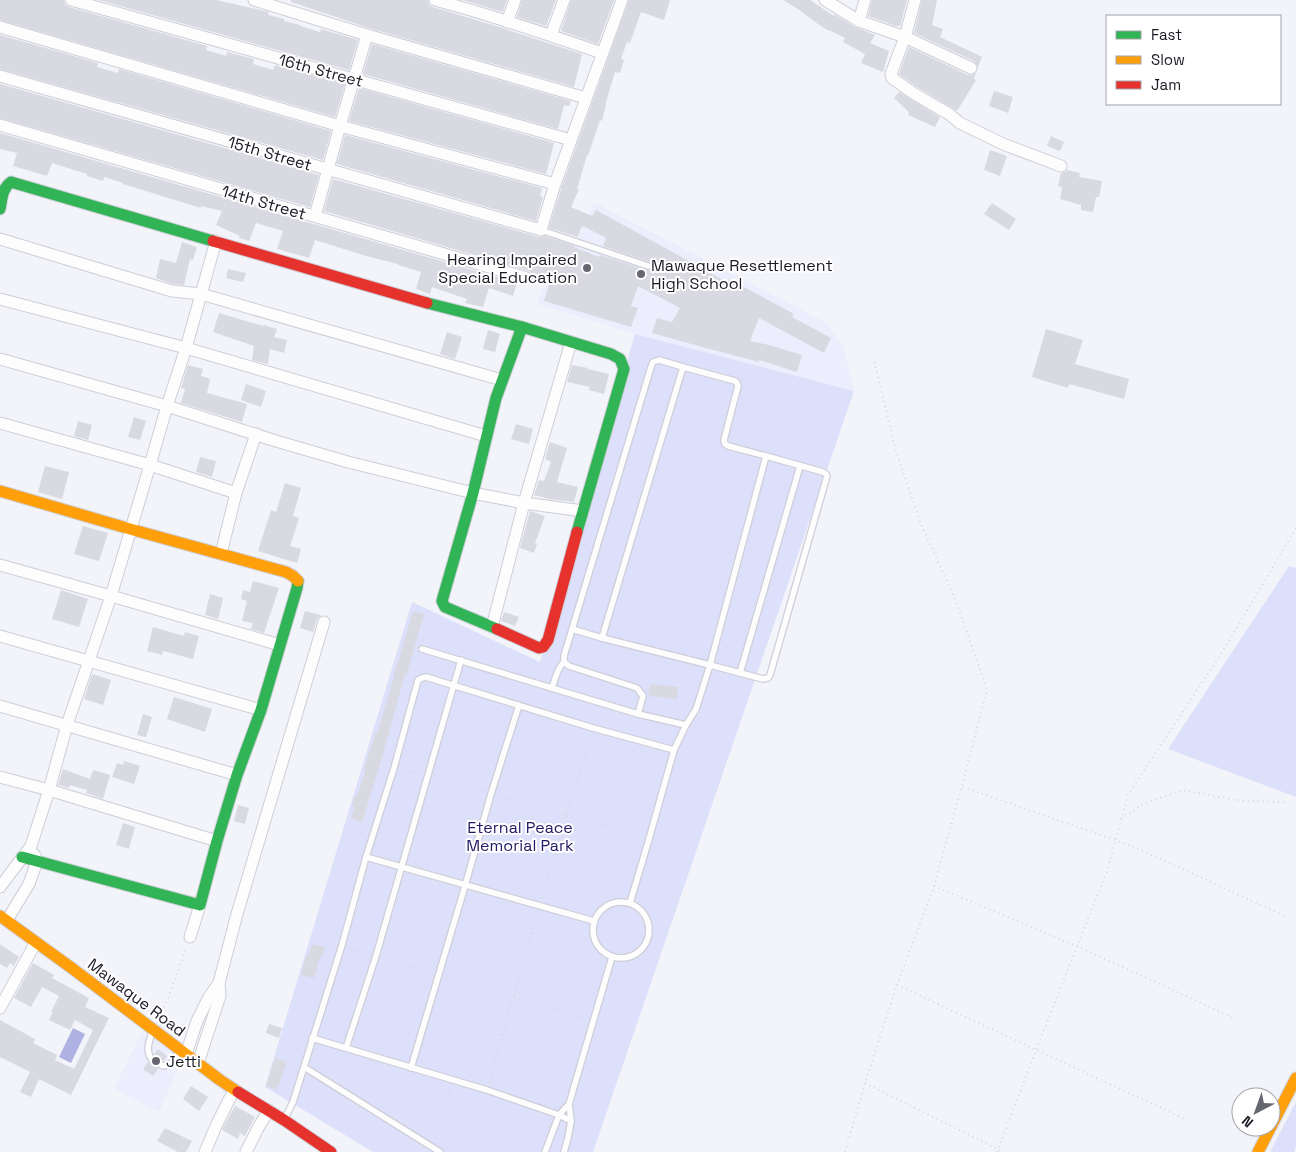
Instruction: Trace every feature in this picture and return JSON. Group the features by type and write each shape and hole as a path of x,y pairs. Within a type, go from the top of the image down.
{"main road":[{"path":"0,209 4,187 11,182 437,306 522,327 611,354 620,359 624,369 548,640 543,647 539,648 445,606 442,601 473,493 486,436 502,380 522,327"},
{"path":"0,491 286,572 298,581 261,710 237,775 217,841 200,905 22,857"},
{"name":"Mawaque Road","path":"3,918 234,1090 269,1110 331,1152"},
{"path":"1258,1152 1296,1078"}],"street":[{"name":"16th Street","path":"71,0 571,140"},
{"path":"254,0 367,35 586,98"},
{"path":"435,0 463,4 507,22 602,53"},
{"path":"507,22 515,0"},
{"path":"551,35 564,0"},
{"path":"541,230 555,184 622,0"},
{"path":"825,0 859,21 905,37 971,68"},
{"path":"859,21 865,0"},
{"path":"915,0 905,37 891,74 892,78 960,123 1003,144 1061,166"},
{"path":"0,27 340,126 555,184"},
{"path":"315,216 367,35"},
{"name":"15th Street","path":"0,76 541,230"},
{"name":"14th Street","path":"0,125 527,278"},
{"path":"0,239 172,291 201,294 502,380"},
{"path":"0,887 31,846 49,790 66,726 111,596 186,348 216,241"},
{"path":"0,299 186,348 486,436"},
{"path":"492,626 524,503 571,342"},
{"path":"0,359 167,406 348,462 473,493 524,503 583,511"},
{"path":"0,423 150,465 236,493"},
{"path":"221,554 236,493 256,434"},
{"path":"0,565 280,645"},
{"path":"183,1052 209,997 219,982 237,914 324,622"},
{"path":"0,636 261,710"},
{"path":"0,706 237,775"},
{"path":"0,777 217,841"},
{"path":"3,918 28,884 37,862 31,846"},
{"path":"190,937 200,905"},
{"path":"0,1008 36,942"},
{"path":"198,1063 220,996 219,982"},
{"path":"204,1152 234,1090"},
{"path":"246,1152 269,1110"}],"lane":[{"path":"541,230 648,266"},
{"path":"552,688 559,667 564,662 572,629 653,362 659,360 737,383 738,386 724,440 728,446 826,474 827,476 768,678 763,679 572,629"},
{"path":"602,638 683,367"},
{"path":"630,903 674,750 686,724 696,709 710,665 766,456"},
{"path":"740,673 800,466"},
{"path":"422,649 638,714 686,724"},
{"path":"346,1048 376,956 461,660"},
{"path":"564,662 569,666 637,688 643,696 638,714"},
{"path":"284,1120 293,1102 342,946 418,680 426,677 593,728 674,750"},
{"path":"411,1068 518,705"},
{"path":"366,857 594,921"},
{"path":"615,902 630,903 642,911 649,924 648,939 640,951 627,958 612,957 600,948 593,936 594,921 602,909 615,902"},
{"path":"545,1152 559,1115 568,1104 612,957"},
{"path":"151,1058 148,1050 152,1029"},
{"path":"312,1038 487,1090 571,1121"},
{"path":"161,1064 163,1066 172,1063 183,1052"},
{"path":"304,1066 440,1152"},
{"path":"564,1152 571,1121 568,1104"}],"path":[{"path":"845,1152 897,985 934,886 987,689 955,599 920,522 896,451 874,360"},
{"path":"998,1151 1107,871 1128,795 1226,646 1296,528"},
{"path":"394,768 428,775 649,839"},
{"path":"962,786 1132,846 1287,917"},
{"path":"1121,819 1143,804 1182,790 1242,801 1284,802"},
{"path":"934,886 1077,946 1236,1019"},
{"path":"152,1029 168,999 190,937"},
{"path":"342,946 593,1022"},
{"path":"897,985 1186,1120"},
{"path":"433,1148 453,1080"},
{"path":"865,1083 1003,1152"}],"shaded area":[{"name":"Mawaque Resettlement High School","path":"594,202 825,322 843,345 854,391 635,334 537,304 561,242 576,244"},
{"path":"142,1032 183,1059 159,1112 114,1089"}],"green space":[{"name":"Eternal Peace Memorial Park","path":"635,334 854,391 593,1152 373,1152 265,1087 412,602 540,662"},
{"path":"1289,566 1296,568 1296,797 1168,749"},
{"path":"1296,1102 1296,1147 1294,1152 1270,1152 1278,1137 1281,1137 1281,1131"}],"water":[{"path":"73,1028 85,1034 71,1063 59,1057"}],"building":[{"path":"0,0 64,0 65,5 69,7 207,46 206,50 226,56 227,52 254,59 253,64 273,70 275,65 345,84 335,117 0,20"},
{"path":"99,0 216,0 269,12 268,15 284,19 284,21 320,32 321,29 358,40 349,70"},
{"path":"291,0 428,0 429,5 433,7 582,54 574,87 369,28 291,2"},
{"path":"463,0 507,0 503,12"},
{"path":"522,0 556,0 546,26 517,17"},
{"path":"571,0 614,0 598,44 561,31"},
{"path":"629,0 670,0 664,20 641,12 630,43 627,42 621,59 624,60 620,73 615,72 602,121 600,120 587,155 577,189 579,189 571,207 592,216 596,210 727,282 729,279 794,314 792,317 831,338 824,353 759,318 750,341 802,355 797,372 759,360 759,362 652,333 657,318 672,322 680,308 638,286 631,306 638,308 631,327 544,301 550,281 529,271 324,211 333,179 539,237 545,236 575,246 599,257 600,255 651,270 653,266 650,262 603,246 606,238 583,226 578,237 549,228 562,186"},
{"path":"783,0 810,0 834,16 834,14 855,27 875,35 870,43 889,51 883,72 861,63 865,54 843,42 845,38 829,31"},
{"path":"872,0 907,0 900,26 868,16"},
{"path":"922,0 937,0 932,25 943,29 940,37 982,57 978,67 974,61 914,33"},
{"path":"0,35 98,63 97,67 118,73 119,69 331,131 323,160 0,69"},
{"path":"372,44 571,101 569,106 564,105 558,129 363,74"},
{"path":"909,47 968,75 976,73 974,79 976,80 957,111 899,74"},
{"path":"0,84 319,175 310,207 0,118"},
{"path":"359,88 554,143 546,174 349,121"},
{"path":"994,91 1013,97 1008,113 989,106"},
{"path":"899,92 940,117 935,127 908,115 909,112 894,98"},
{"path":"0,133 517,283 513,296 489,288 483,307 465,303 467,299 432,287 430,294 416,289 421,272 398,264 315,240 309,258 277,249 283,231 256,223 249,241 239,238 240,236 216,225 222,211 201,206 201,208 104,177 103,181 52,163 47,176 13,166 17,153 0,149"},
{"path":"345,135 542,188 540,196 543,197 536,221 337,164"},
{"path":"1051,136 1064,142 1060,151 1047,146"},
{"path":"990,150 1007,156 1000,176 984,170"},
{"path":"1067,170 1080,173 1079,177 1102,181 1099,197 1096,197 1093,212 1081,210 1081,205 1060,199 1062,187 1058,186 1061,173"},
{"path":"992,203 1016,219 1009,230 984,214"},
{"path":"182,242 197,247 193,260 190,259 184,285 173,284 156,278 160,259 176,263"},
{"path":"228,269 246,273 243,282 226,278"},
{"path":"219,313 277,329 274,337 287,340 284,353 270,349 268,364 252,360 254,346 213,332"},
{"path":"1046,329 1083,340 1075,364 1129,379 1124,399 1069,384 1068,388 1032,377"},
{"path":"488,330 500,334 495,352 483,349"},
{"path":"447,332 462,337 455,359 440,354"},
{"path":"188,365 203,369 201,376 210,379 207,393 247,404 242,422 181,403 185,389 181,388"},
{"path":"572,365 609,374 604,394 589,390 590,387 567,382"},
{"path":"246,384 266,391 261,407 241,400"},
{"path":"134,417 146,421 140,440 128,437"},
{"path":"78,421 92,425 88,440 74,436"},
{"path":"516,424 533,429 529,444 511,439"},
{"path":"550,442 567,448 557,482 578,487 574,502 534,495 539,480 544,481 551,462 545,459"},
{"path":"200,457 216,461 212,477 196,472"},
{"path":"45,466 69,472 62,499 38,492"},
{"path":"285,483 301,488 293,516 299,518 290,546 301,549 297,563 258,551 271,510 276,512"},
{"path":"530,511 545,516 535,543 537,544 534,553 520,548"},
{"path":"83,526 108,533 99,561 74,554"},
{"path":"253,581 279,588 264,633 251,629 253,623 242,621 247,601 241,599 243,590 250,592"},
{"path":"61,590 88,599 79,627 52,619"},
{"path":"210,594 223,598 218,619 205,615"},
{"path":"305,611 321,615 317,619 313,632 300,628"},
{"path":"413,611 424,614 362,822 351,818 355,806 352,805 366,770 364,769 375,734 377,734"},
{"path":"504,612 519,617 515,626 501,621"},
{"path":"153,627 184,636 185,632 199,636 193,659 163,651 162,655 147,651"},
{"path":"92,674 111,680 103,705 84,699"},
{"path":"650,684 678,687 677,699 648,696"},
{"path":"174,697 212,709 205,732 167,719"},
{"path":"143,714 152,717 146,737 137,735"},
{"path":"124,761 140,766 134,784 112,777 117,763 123,765"},
{"path":"63,769 90,779 93,770 110,775 103,799 86,793 87,790 70,785 69,788 58,785"},
{"path":"238,805 249,808 245,824 234,821"},
{"path":"123,823 135,827 129,849 116,845"},
{"path":"0,944 19,957 14,966 10,963 7,968 0,964"},
{"path":"312,944 325,947 314,978 301,975"},
{"path":"33,963 54,975 52,978 89,998 85,1007 109,1018 71,1095 39,1079 31,1097 20,1092 30,1072 0,1057 0,1020 35,1039 33,1043 57,1055 55,1060 74,1069 93,1030 75,1020 70,1030 49,1020 59,996 42,987 31,1007 14,998"},
{"path":"269,1024 282,1028 279,1038 266,1033"},
{"name":"Jetti","path":"158,1049 167,1056 164,1061 160,1060 157,1062 156,1066 158,1069 153,1076 143,1069 148,1062 155,1061 154,1054"},
{"path":"275,1058 287,1062 277,1090 266,1086"},
{"path":"191,1086 208,1097 199,1111 183,1099"},
{"path":"235,1106 255,1117 245,1136 240,1133 238,1139 222,1130"},
{"path":"165,1128 192,1141 186,1152 178,1152 157,1141"}],"traffic: fast":[{"path":"0,209 4,191 11,182 213,241"},
{"path":"427,303 522,327 611,354 620,359 624,369 577,532"},
{"path":"497,629 445,607 442,601 473,493 496,398 522,327"},
{"path":"22,857 200,905 217,841 237,775 261,710 298,581"}],"traffic: slow":[{"path":"0,491 286,572 298,581"},
{"path":"0,916 238,1092"},
{"path":"1258,1152 1296,1078"}],"traffic: jam":[{"path":"213,241 427,303"},
{"path":"497,629 539,648 543,647 548,640 577,532"},
{"path":"238,1092 331,1152"}],"place":[{"name":"Hearing Impaired Special Education","path":"587,268"},
{"name":"Mawaque Resettlement High School","path":"641,274"},
{"name":"Jetti","path":"156,1061"}]}
